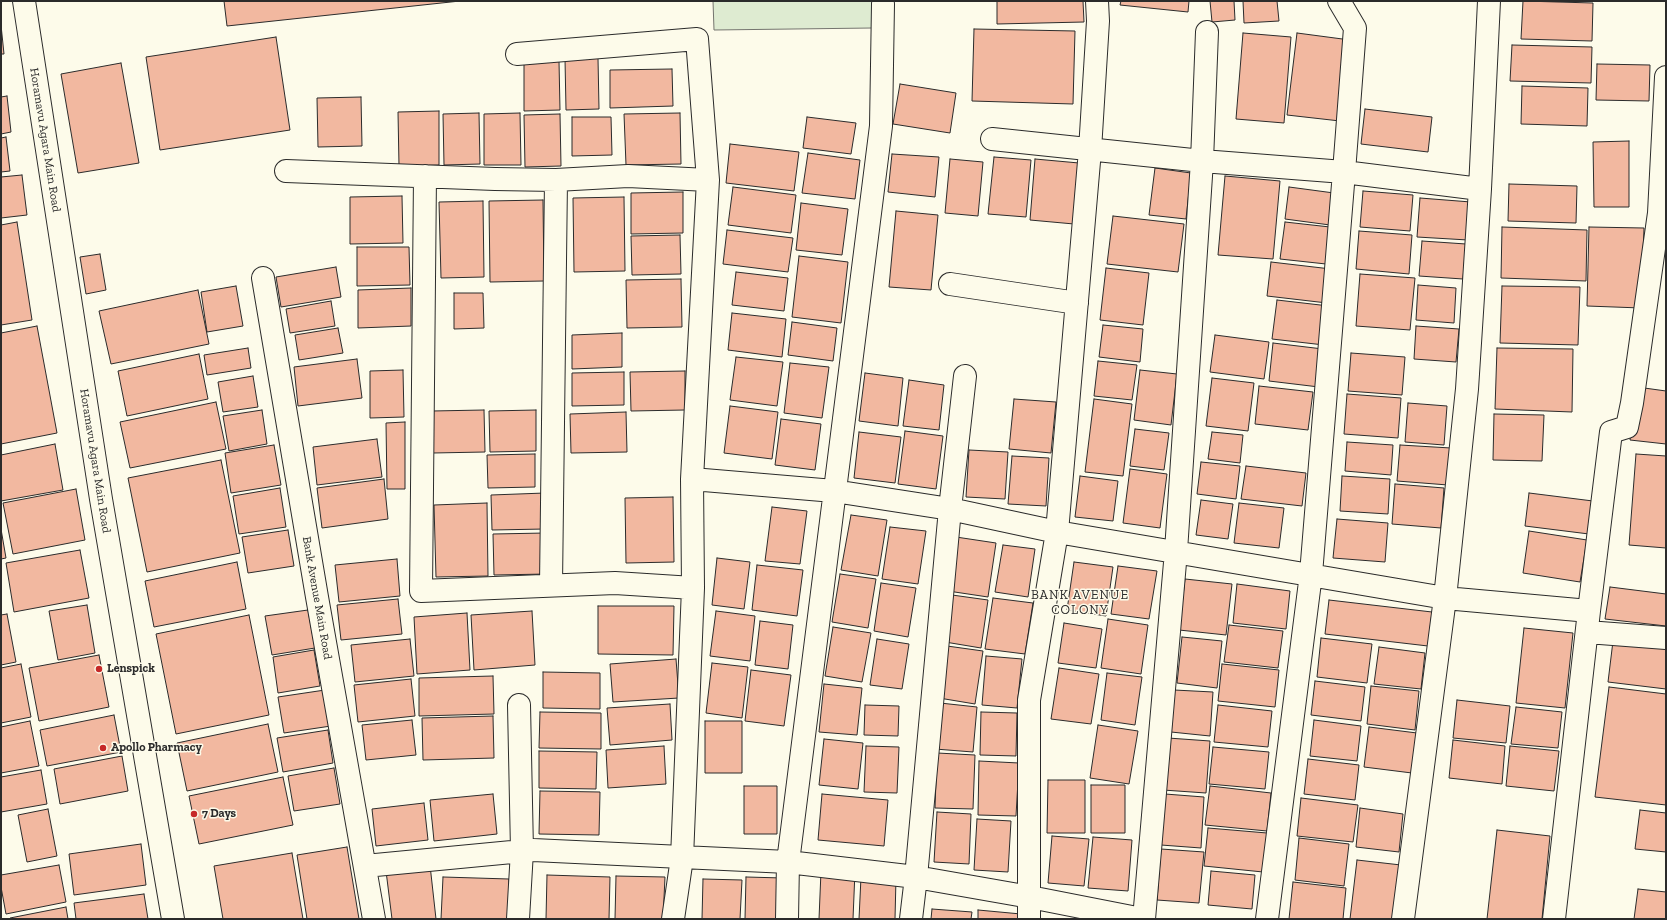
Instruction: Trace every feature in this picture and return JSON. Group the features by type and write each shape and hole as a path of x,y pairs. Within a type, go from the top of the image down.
{"street":[{"name":"Horamavu Agara Main Road","path":"24,1 101,499 173,919"},
{"path":"1029,919 1029,700 1057,532 1090,150 1098,21 1097,1"},
{"path":"1267,919 1311,574 1344,172 1355,28 1339,1"},
{"path":"1404,919 1445,598 1467,388 1480,189 1489,1"},
{"path":"787,919 788,862 881,126 883,4"},
{"path":"365,866 533,850 788,862 916,877 1143,919 1176,551 1202,161 1207,32"},
{"path":"517,54 696,39 708,180 692,479 693,588 682,858 673,919"},
{"path":"1554,919 1611,432 1627,427 1663,213 1666,77"},
{"path":"992,139 1202,161 1344,172 1480,189"},
{"path":"286,171 556,180 628,176 708,180"},
{"path":"424,176 421,591 615,583 693,588"},
{"path":"551,585 556,180"},
{"name":"Bank Avenue Main Road","path":"263,278 317,597 374,919"},
{"path":"950,284 1077,303"},
{"path":"910,919 916,877 950,509 965,376"},
{"path":"692,479 834,491 950,509 1057,532 1588,622 1666,638"},
{"path":"518,919 522,851 519,705"}],"green space":[{"path":"713,1 873,1 872,28 714,30"}],"building":[{"path":"224,1 460,1 227,26"},
{"path":"997,1 1083,1 1084,22 997,24"},
{"path":"1121,1 1189,1 1188,12 1120,5"},
{"path":"1210,1 1234,1 1235,20 1212,22"},
{"path":"1243,1 1277,1 1279,21 1244,23"},
{"path":"1523,1 1593,3 1592,41 1521,39"},
{"path":"1,25 4,54 1,54"},
{"path":"974,29 1075,31 1073,104 972,101"},
{"path":"1243,33 1291,37 1284,123 1236,119"},
{"path":"1297,33 1350,40 1340,121 1287,115"},
{"path":"276,37 290,130 160,150 146,57"},
{"path":"1512,45 1592,47 1591,83 1510,81"},
{"path":"598,58 599,109 566,110 565,59"},
{"path":"559,61 560,110 524,111 524,62"},
{"path":"121,63 139,163 78,173 61,74"},
{"path":"1597,64 1650,65 1649,101 1596,100"},
{"path":"672,69 673,106 610,108 610,70"},
{"path":"900,84 956,93 950,133 893,124"},
{"path":"1522,86 1588,88 1587,126 1521,124"},
{"path":"7,96 11,132 1,134 1,97"},
{"path":"361,97 362,146 318,147 317,98"},
{"path":"1365,109 1432,117 1428,152 1361,144"},
{"path":"439,111 439,165 399,166 398,112"},
{"path":"479,113 480,164 444,165 443,114"},
{"path":"520,113 521,165 484,165 484,114"},
{"path":"680,113 681,164 626,165 624,114"},
{"path":"560,114 561,166 525,167 524,115"},
{"path":"572,117 611,117 612,155 572,156"},
{"path":"807,117 856,123 851,154 803,148"},
{"path":"6,137 10,171 1,172 1,138"},
{"path":"1629,141 1629,207 1594,207 1593,142"},
{"path":"730,144 799,152 794,191 726,183"},
{"path":"808,153 860,160 855,199 802,193"},
{"path":"892,154 939,157 935,197 888,192"},
{"path":"994,157 1031,160 1026,217 988,214"},
{"path":"950,159 983,162 978,216 945,213"},
{"path":"1035,159 1079,163 1074,224 1030,220"},
{"path":"1155,168 1191,173 1186,219 1149,215"},
{"path":"22,175 27,215 1,218 1,177"},
{"path":"1225,176 1280,181 1273,259 1218,255"},
{"path":"1509,184 1577,186 1576,223 1508,221"},
{"path":"733,187 796,195 791,233 728,225"},
{"path":"1289,187 1334,193 1330,225 1285,219"},
{"path":"1363,191 1413,195 1410,231 1360,227"},
{"path":"683,192 683,233 631,234 631,193"},
{"path":"402,196 403,243 350,244 350,197"},
{"path":"624,197 625,271 574,272 573,198"},
{"path":"1420,198 1471,202 1468,240 1417,237"},
{"path":"543,200 544,281 490,282 489,201"},
{"path":"483,201 484,277 441,278 439,202"},
{"path":"801,203 848,209 842,255 796,250"},
{"path":"896,211 938,215 931,290 889,287"},
{"path":"1113,216 1184,224 1178,272 1107,264"},
{"path":"17,222 32,320 1,325 1,225"},
{"path":"1285,222 1330,227 1326,264 1280,259"},
{"path":"1502,227 1587,230 1586,281 1501,278"},
{"path":"1589,227 1644,228 1641,308 1587,306"},
{"path":"727,230 793,238 788,272 723,264"},
{"path":"1359,231 1412,235 1409,274 1356,269"},
{"path":"680,235 681,274 632,275 631,236"},
{"path":"1422,241 1466,244 1463,279 1419,276"},
{"path":"357,247 409,247 410,285 357,286"},
{"path":"100,254 106,290 86,294 80,257"},
{"path":"799,256 848,262 841,323 792,317"},
{"path":"1271,262 1331,269 1327,303 1267,296"},
{"path":"336,267 341,297 281,307 276,277"},
{"path":"1106,268 1149,273 1143,325 1100,320"},
{"path":"736,272 788,278 784,311 732,305"},
{"path":"1360,274 1415,278 1410,330 1356,326"},
{"path":"681,279 682,327 627,328 626,280"},
{"path":"1418,285 1456,288 1454,323 1416,320"},
{"path":"236,286 243,326 207,332 201,292"},
{"path":"1502,286 1580,287 1578,345 1500,343"},
{"path":"411,288 411,326 358,328 358,290"},
{"path":"198,290 209,344 111,364 99,311"},
{"path":"454,293 483,293 484,328 454,329"},
{"path":"1277,300 1329,306 1324,345 1272,339"},
{"path":"331,301 335,326 290,333 286,309"},
{"path":"732,313 786,319 782,357 728,350"},
{"path":"792,322 837,328 833,361 788,355"},
{"path":"1103,325 1143,329 1140,362 1099,357"},
{"path":"37,326 57,433 1,444 1,333"},
{"path":"1416,326 1459,329 1456,362 1414,359"},
{"path":"338,328 343,353 299,360 295,335"},
{"path":"622,333 622,367 572,369 572,335"},
{"path":"1215,335 1269,342 1264,379 1210,372"},
{"path":"1273,343 1323,349 1319,387 1269,381"},
{"path":"248,348 251,368 207,375 204,355"},
{"path":"1497,348 1573,349 1572,412 1495,409"},
{"path":"1351,353 1405,357 1402,395 1348,391"},
{"path":"199,354 208,399 127,416 118,371"},
{"path":"736,357 783,362 777,406 730,400"},
{"path":"357,359 362,398 298,406 294,367"},
{"path":"1098,361 1137,365 1132,400 1094,396"},
{"path":"790,363 829,367 822,418 784,413"},
{"path":"403,370 404,417 370,418 370,371"},
{"path":"1140,370 1177,374 1171,425 1134,420"},
{"path":"685,371 685,410 631,411 630,372"},
{"path":"624,372 624,405 572,406 572,373"},
{"path":"865,373 903,378 898,426 859,421"},
{"path":"253,376 258,407 223,412 218,382"},
{"path":"1212,378 1254,383 1248,431 1206,426"},
{"path":"909,380 944,385 939,430 903,426"},
{"path":"1259,386 1313,392 1308,430 1255,424"},
{"path":"1637,387 1666,391 1666,444 1630,440"},
{"path":"1347,394 1401,398 1398,438 1344,434"},
{"path":"1014,399 1056,402 1051,453 1009,449"},
{"path":"1094,399 1132,404 1123,476 1085,472"},
{"path":"216,402 226,449 130,468 120,422"},
{"path":"1408,403 1447,406 1444,445 1405,442"},
{"path":"730,406 778,412 772,459 724,453"},
{"path":"262,410 267,444 229,451 223,416"},
{"path":"484,410 485,452 433,453 432,411"},
{"path":"536,410 536,451 490,452 489,411"},
{"path":"626,412 627,452 571,453 570,414"},
{"path":"1494,414 1544,415 1542,461 1493,460"},
{"path":"781,419 821,424 815,470 775,465"},
{"path":"405,422 405,489 387,489 386,423"},
{"path":"1135,429 1169,433 1164,470 1130,466"},
{"path":"905,431 943,436 936,489 898,484"},
{"path":"859,432 901,437 895,483 854,478"},
{"path":"1212,432 1243,435 1240,463 1208,459"},
{"path":"377,439 382,477 317,485 313,447"},
{"path":"1347,442 1393,445 1391,475 1345,471"},
{"path":"55,444 63,490 1,501 1,455"},
{"path":"274,445 281,485 231,493 225,453"},
{"path":"1400,445 1451,448 1448,485 1397,481"},
{"path":"969,450 1008,452 1005,499 966,497"},
{"path":"535,454 535,487 488,488 487,455"},
{"path":"1636,454 1666,456 1666,548 1629,545"},
{"path":"1012,456 1049,458 1046,506 1008,504"},
{"path":"221,460 240,553 147,572 128,478"},
{"path":"1201,462 1240,466 1236,499 1197,494"},
{"path":"1246,466 1306,473 1302,506 1241,499"},
{"path":"1130,469 1167,474 1160,528 1123,523"},
{"path":"1080,476 1118,481 1113,521 1075,517"},
{"path":"1342,476 1390,479 1388,514 1340,511"},
{"path":"384,479 388,519 322,528 317,488"},
{"path":"1395,484 1444,488 1441,528 1392,524"},
{"path":"280,488 286,527 239,534 233,496"},
{"path":"76,489 85,540 13,554 3,503"},
{"path":"545,493 545,529 492,530 491,495"},
{"path":"1529,493 1593,501 1589,534 1525,526"},
{"path":"673,497 674,562 626,563 625,498"},
{"path":"1201,500 1233,504 1228,539 1196,535"},
{"path":"487,503 488,576 436,577 434,505"},
{"path":"1239,503 1284,508 1279,548 1234,543"},
{"path":"772,507 807,511 800,564 765,561"},
{"path":"851,515 887,520 878,576 841,570"},
{"path":"1337,519 1388,523 1385,562 1333,558"},
{"path":"890,527 926,531 918,584 882,579"},
{"path":"1,529 6,558 1,559"},
{"path":"288,530 294,566 248,573 242,537"},
{"path":"1529,531 1587,540 1580,582 1523,573"},
{"path":"546,533 547,574 494,575 493,534"},
{"path":"956,537 996,543 988,597 948,591"},
{"path":"1003,545 1035,549 1028,597 995,592"},
{"path":"80,550 89,598 14,612 6,563"},
{"path":"717,558 750,562 744,609 712,605"},
{"path":"397,559 400,596 339,602 335,565"},
{"path":"237,562 246,609 154,627 145,581"},
{"path":"1074,562 1113,567 1106,616 1067,610"},
{"path":"757,565 803,570 797,616 752,610"},
{"path":"1118,566 1157,571 1149,619 1111,614"},
{"path":"840,574 876,579 868,628 832,622"},
{"path":"1185,579 1232,584 1226,635 1179,630"},
{"path":"881,583 916,588 908,637 874,631"},
{"path":"1237,584 1290,591 1286,629 1233,623"},
{"path":"1610,587 1666,594 1666,626 1605,619"},
{"path":"952,595 988,600 981,648 945,642"},
{"path":"993,598 1033,603 1025,654 985,649"},
{"path":"398,599 402,634 341,640 337,605"},
{"path":"1329,600 1432,612 1428,646 1325,634"},
{"path":"87,605 95,653 58,660 49,611"},
{"path":"598,606 674,606 673,655 598,654"},
{"path":"308,610 315,648 272,655 265,616"},
{"path":"532,611 535,665 474,670 471,615"},
{"path":"716,611 755,616 750,661 710,656"},
{"path":"467,613 470,670 417,674 414,617"},
{"path":"7,614 16,662 1,665 1,615"},
{"path":"249,615 269,715 176,734 156,634"},
{"path":"1108,619 1148,625 1141,674 1101,668"},
{"path":"760,621 793,625 788,669 755,665"},
{"path":"1064,623 1102,629 1096,668 1058,663"},
{"path":"1229,625 1283,631 1278,668 1224,662"},
{"path":"833,627 871,633 862,682 825,676"},
{"path":"1524,628 1573,633 1565,708 1516,703"},
{"path":"1182,637 1222,641 1217,688 1177,683"},
{"path":"1321,638 1372,644 1367,683 1317,677"},
{"path":"410,639 414,676 355,682 351,645"},
{"path":"877,639 909,644 902,689 870,685"},
{"path":"1613,641 1666,647 1666,689 1608,682"},
{"path":"947,646 983,651 975,704 939,698"},
{"path":"1379,647 1425,653 1421,689 1374,684"},
{"path":"314,650 320,686 278,693 273,657"},
{"path":"99,655 109,707 39,721 29,668"},
{"path":"986,656 1022,659 1017,708 982,705"},
{"path":"676,659 679,698 613,702 610,664"},
{"path":"712,663 748,667 742,718 706,713"},
{"path":"21,664 31,717 1,723 1,668"},
{"path":"1222,664 1279,670 1275,707 1218,701"},
{"path":"1059,668 1099,674 1091,724 1051,719"},
{"path":"751,670 791,675 784,726 745,721"},
{"path":"543,672 600,673 600,709 543,708"},
{"path":"1107,673 1142,677 1135,725 1101,720"},
{"path":"493,676 494,714 419,716 419,678"},
{"path":"411,679 415,716 358,722 354,685"},
{"path":"1315,681 1365,687 1361,721 1311,715"},
{"path":"824,684 862,688 857,735 819,732"},
{"path":"1371,686 1419,691 1415,730 1367,724"},
{"path":"1609,687 1666,694 1666,805 1595,797"},
{"path":"325,690 331,726 284,733 278,697"},
{"path":"1174,690 1213,692 1210,736 1171,732"},
{"path":"1457,700 1510,706 1506,743 1453,738"},
{"path":"940,703 977,707 973,752 935,749"},
{"path":"670,704 672,740 610,745 607,708"},
{"path":"865,705 899,706 898,736 864,735"},
{"path":"1218,705 1272,711 1268,747 1214,742"},
{"path":"1516,707 1562,712 1558,748 1511,744"},
{"path":"540,712 601,713 601,749 539,748"},
{"path":"981,712 1017,713 1016,756 980,755"},
{"path":"114,715 121,752 47,766 40,730"},
{"path":"493,716 494,758 423,760 422,718"},
{"path":"412,720 416,755 366,760 362,725"},
{"path":"1314,720 1361,726 1357,761 1310,756"},
{"path":"30,721 39,766 1,773 1,727"},
{"path":"705,721 742,721 742,773 705,773"},
{"path":"268,724 278,772 187,791 177,743"},
{"path":"1098,725 1138,731 1129,784 1090,778"},
{"path":"1369,727 1417,733 1412,773 1364,767"},
{"path":"328,730 333,763 283,772 277,738"},
{"path":"1168,738 1210,741 1206,793 1163,790"},
{"path":"824,739 863,743 858,789 819,785"},
{"path":"1453,740 1505,746 1502,784 1449,778"},
{"path":"664,746 666,784 608,788 606,750"},
{"path":"866,746 899,747 897,793 864,792"},
{"path":"1510,746 1559,751 1554,791 1506,786"},
{"path":"1213,747 1269,752 1265,789 1209,784"},
{"path":"539,751 597,752 596,789 539,788"},
{"path":"937,753 975,755 973,809 935,808"},
{"path":"122,756 128,791 60,804 54,769"},
{"path":"1308,759 1359,765 1355,800 1304,794"},
{"path":"979,761 1019,763 1016,816 978,815"},
{"path":"334,768 340,804 294,811 288,776"},
{"path":"41,770 47,804 1,812 1,777"},
{"path":"283,777 293,825 199,844 189,796"},
{"path":"1048,780 1085,780 1085,833 1047,833"},
{"path":"1091,785 1125,785 1125,833 1091,833"},
{"path":"744,786 777,786 777,834 744,834"},
{"path":"1210,786 1271,793 1267,831 1205,825"},
{"path":"540,791 600,792 599,835 539,834"},
{"path":"493,794 497,834 434,841 430,800"},
{"path":"822,794 888,800 884,846 818,840"},
{"path":"1165,794 1204,797 1201,848 1161,845"},
{"path":"1301,798 1358,805 1353,842 1297,836"},
{"path":"424,803 428,840 376,846 372,809"},
{"path":"1360,808 1403,814 1399,852 1356,847"},
{"path":"48,809 57,856 27,862 18,815"},
{"path":"1640,810 1666,813 1666,852 1635,849"},
{"path":"937,812 971,814 969,864 934,862"},
{"path":"977,819 1011,821 1008,872 974,870"},
{"path":"1208,828 1267,833 1263,872 1204,866"},
{"path":"1497,830 1550,836 1542,919 1487,919"},
{"path":"1052,836 1089,839 1084,886 1048,883"},
{"path":"1093,837 1132,840 1128,891 1088,888"},
{"path":"1299,838 1349,844 1344,886 1295,880"},
{"path":"141,844 146,885 74,895 69,854"},
{"path":"347,847 359,919 307,919 297,855"},
{"path":"1161,849 1204,852 1199,903 1157,900"},
{"path":"292,853 303,919 223,919 214,866"},
{"path":"1357,860 1401,865 1394,919 1350,919"},
{"path":"59,865 66,902 6,914 1,887 1,875"},
{"path":"430,865 436,919 392,919 386,871"},
{"path":"821,871 855,871 853,919 819,919"},
{"path":"1211,871 1255,875 1252,909 1208,905"},
{"path":"547,875 610,877 609,919 546,919"},
{"path":"616,876 665,877 663,919 615,919"},
{"path":"443,877 509,879 508,919 441,919"},
{"path":"746,877 783,878 782,919 745,919"},
{"path":"861,877 896,878 895,919 859,919"},
{"path":"703,879 742,880 740,919 702,919"},
{"path":"1293,882 1346,888 1343,919 1289,919"},
{"path":"1638,889 1666,892 1666,919 1634,919"},
{"path":"144,894 148,919 76,919 74,903"},
{"path":"66,907 68,919 10,919 10,918"},
{"path":"932,909 972,912 971,919 931,919"},
{"path":"978,910 1021,914 1020,919 978,919"}],"place":[{"name":"Lenspick","path":"99,669"},
{"name":"Apollo Pharmacy","path":"103,748"},
{"name":"7 Days","path":"194,814"}],"district":[{"name":"BANK AVENUE COLONY","path":"1080,602"}]}
